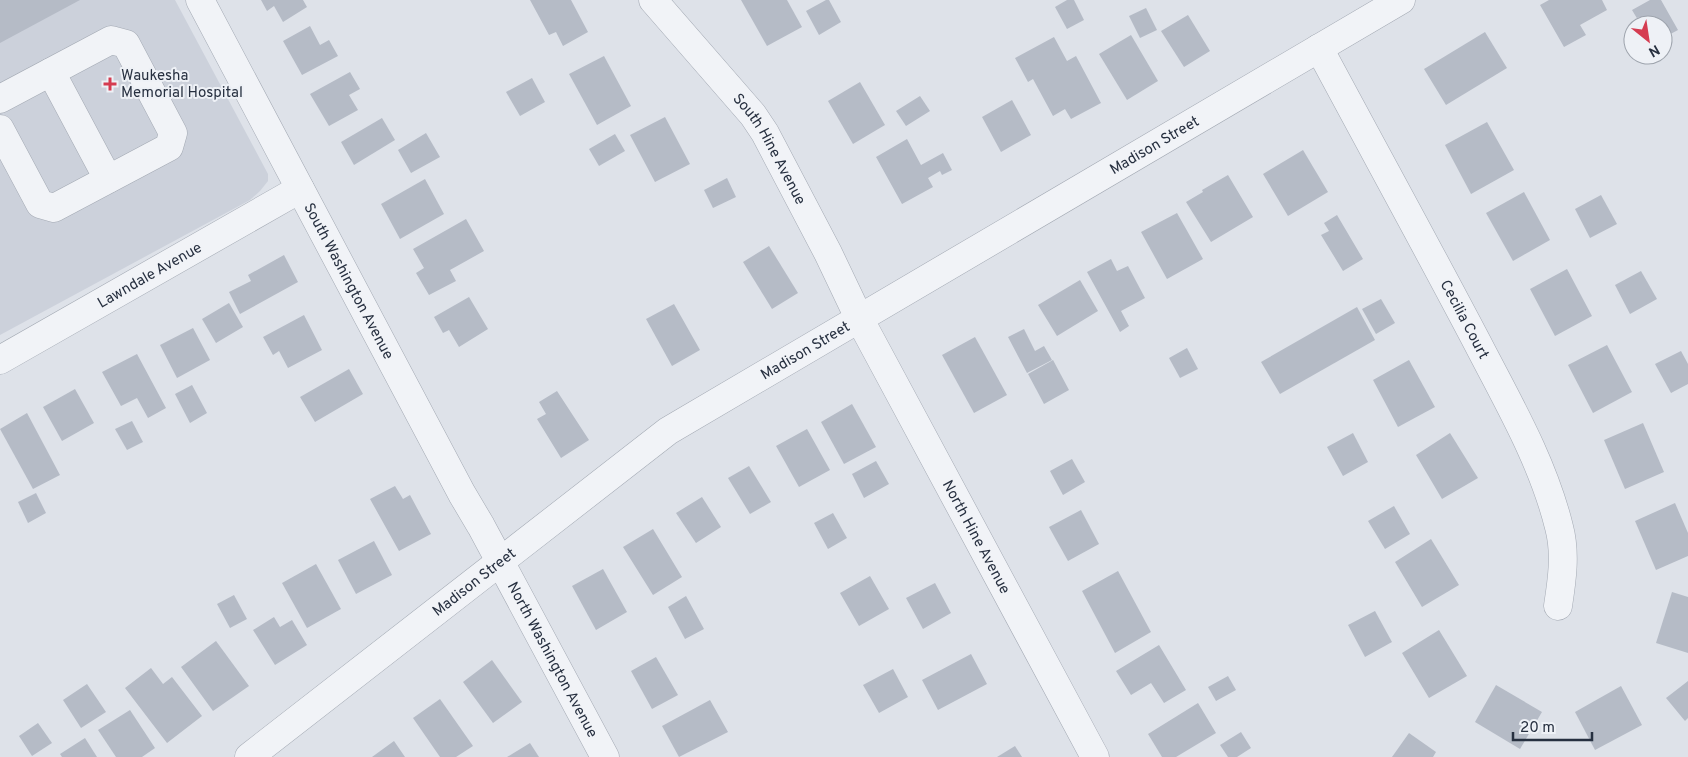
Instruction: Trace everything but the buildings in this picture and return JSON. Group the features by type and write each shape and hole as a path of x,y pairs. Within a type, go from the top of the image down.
{"street":[{"name":"South Washington Avenue","path":"200,0 500,561"},
{"name":"South Hine Avenue","path":"653,0 753,115 765,133 859,318"},
{"name":"Madison Street","path":"249,757 668,431 1401,0"},
{"path":"0,100 111,40 126,44 173,133 169,147 54,208 40,204 0,129"},
{"name":"Cecilia Court","path":"1319,48 1450,290 1533,451 1550,492 1560,529 1563,554 1558,606"},
{"path":"51,72 108,179"},
{"name":"Lawndale Avenue","path":"0,360 300,189"},
{"name":"North Hine Avenue","path":"859,318 1095,757"},
{"name":"North Washington Avenue","path":"500,561 605,757"}],"shaded area":[{"name":"Waukesha Memorial Hospital","path":"0,0 175,0 268,174 268,181 250,200 0,335"}],"place":[{"name":"Waukesha Memorial Hospital","path":"110,84"}]}
